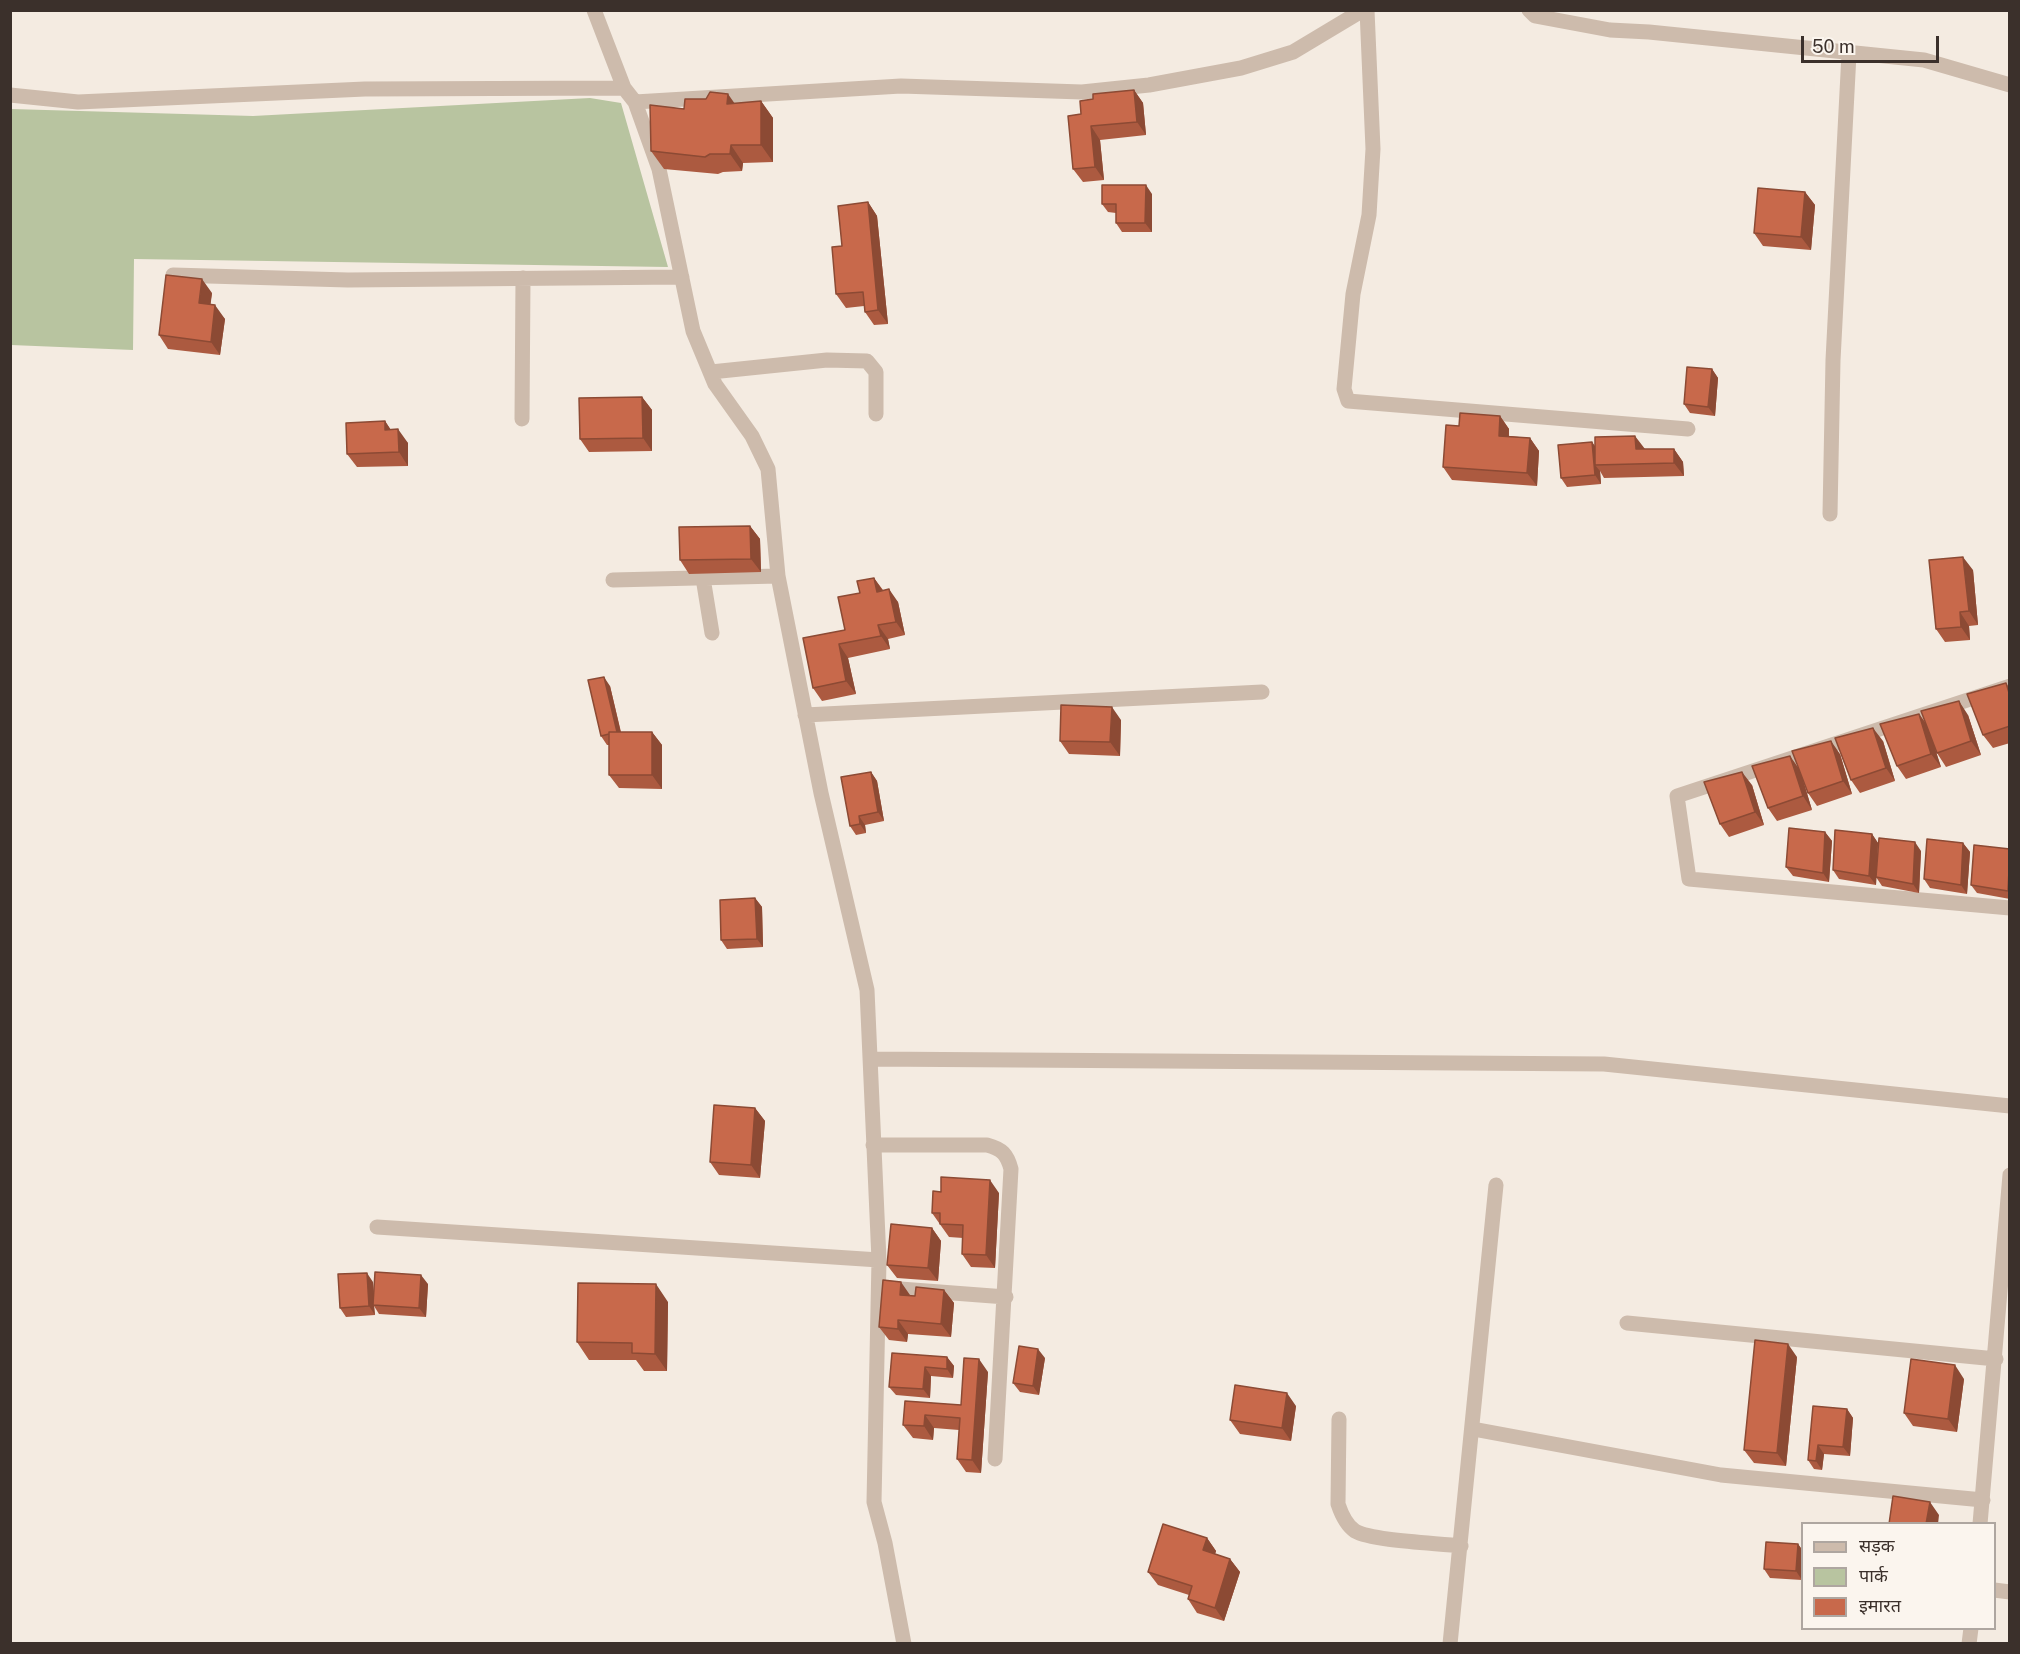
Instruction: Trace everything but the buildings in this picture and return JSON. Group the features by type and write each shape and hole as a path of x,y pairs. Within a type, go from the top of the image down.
{"street":[{"path":"594,10 624,88 635,102 659,169 693,331 715,384 752,436 768,469 778,576 821,793 867,990 879,1260 874,1502 904,1644"},
{"path":"635,102 901,86 1082,92 1149,85 1241,68 1293,52 1365,10 1373,149 1369,215 1351,317 1344,388 1348,401 1688,429"},
{"path":"1529,10 1535,16 1610,30 1924,60 2010,85"},
{"path":"1830,514 1833,360 1850,54"},
{"path":"10,95 78,102 365,90 624,88"},
{"path":"173,275 348,280 682,277"},
{"path":"522,419 523,278"},
{"path":"711,372 827,360 867,361 876,372 876,414"},
{"path":"613,580 778,576"},
{"path":"703,578 712,633"},
{"path":"2010,686 1677,796 1689,879 2010,908"},
{"path":"806,715 1262,692"},
{"path":"870,1059 1604,1064 2010,1106"},
{"path":"873,1145 987,1144 1000,1148 1008,1157 1011,1169 1006,1297 995,1459"},
{"path":"1980,1522 2010,1175"},
{"path":"1450,1644 1496,1185"},
{"path":"377,1227 879,1260"},
{"path":"878,1287 1006,1297"},
{"path":"1627,1323 1996,1359"},
{"path":"1339,1419 1338,1504 1342,1516 1354,1531 1372,1536 1461,1546"},
{"path":"1473,1430 1721,1475 1983,1500"}],"green space":[{"path":"590,98 621,103 668,267 134,259 133,350 11,345 11,109 253,116"}]}
